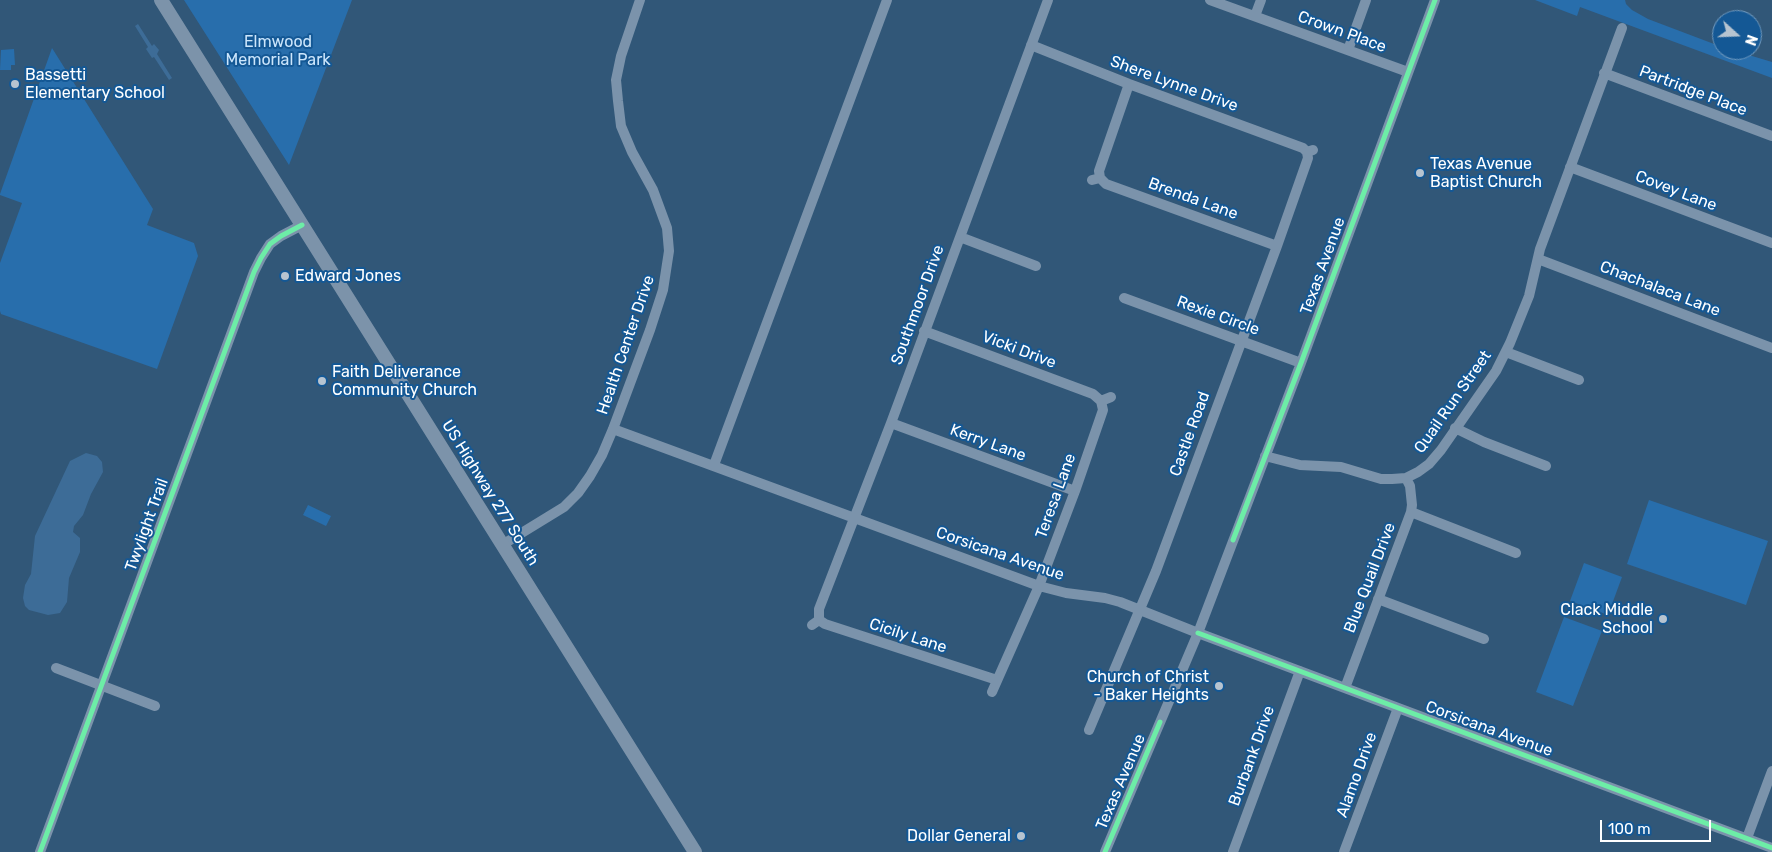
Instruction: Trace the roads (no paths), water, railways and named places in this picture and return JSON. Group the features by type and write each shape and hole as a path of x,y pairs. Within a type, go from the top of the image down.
{"highway":[{"name":"US Highway 277 South","path":"161,0 695,852"}],"street":[{"name":"Health Center Drive","path":"502,545 564,507 578,493 590,476 602,455 613,429 663,290 669,251 667,228 653,190 630,149 621,126 616,80 621,56 640,0"},
{"path":"714,465 886,0"},
{"name":"Southmoor Drive","path":"816,623 819,609 891,423 1048,0"},
{"name":"Crown Place","path":"1210,0 1408,72"},
{"path":"1255,16 1261,0"},
{"path":"1348,50 1366,0"},
{"name":"Texas Avenue","path":"1105,852 1198,633 1301,363 1435,0"},
{"name":"Quail Run Street","path":"1265,456 1300,465 1341,467 1381,479 1406,478 1429,464 1441,450 1496,371 1506,352 1529,296 1540,248 1622,28"},
{"name":"Shere Lynne Drive","path":"1031,45 1129,84 1310,151"},
{"name":"Partridge Place","path":"1604,73 1772,136"},
{"name":"Brenda Lane","path":"1129,84 1096,179 1277,246"},
{"name":"Castle Road","path":"1089,730 1140,609 1277,246 1310,151"},
{"name":"Covey Lane","path":"1570,166 1772,243"},
{"name":"Twylight Trail","path":"40,852 254,272 270,244 302,225"},
{"path":"960,237 1036,266"},
{"name":"Chachalaca Lane","path":"1538,259 1772,348"},
{"name":"Rexie Circle","path":"1124,298 1301,363"},
{"name":"Vicki Drive","path":"924,330 1106,399"},
{"path":"1506,352 1579,380"},
{"name":"Teresa Lane","path":"992,692 1039,586 1075,491 1106,399"},
{"name":"Kerry Lane","path":"891,423 1075,491"},
{"path":"1455,428 1484,442 1546,466"},
{"name":"Corsicana Avenue","path":"613,429 1039,586 1066,593 1106,598 1140,609 1198,633 1772,848"},
{"name":"Blue Quail Drive","path":"1345,688 1411,512 1410,486 1406,478"},
{"path":"1411,512 1516,553"},
{"path":"1378,598 1484,640"},
{"name":"Cicily Lane","path":"816,623 825,624 996,680"},
{"path":"56,668 155,706"},
{"name":"Burbank Drive","path":"1233,852 1300,671"},
{"name":"Alamo Drive","path":"1344,852 1398,708"},
{"path":"1746,838 1772,771"}],"place":[{"name":"Bassetti Elementary School","path":"15,84"},
{"name":"Texas Avenue Baptist Church","path":"1420,173"},
{"name":"Edward Jones","path":"285,276"},
{"name":"Faith Deliverance Community Church","path":"322,381"},
{"name":"Clack Middle School","path":"1663,619"},
{"name":"Church of Christ - Baker Heights","path":"1219,686"},
{"name":"Dollar General","path":"1021,836"}],"park label":[{"name":"Elmwood Memorial Park","path":"278,51"}]}
